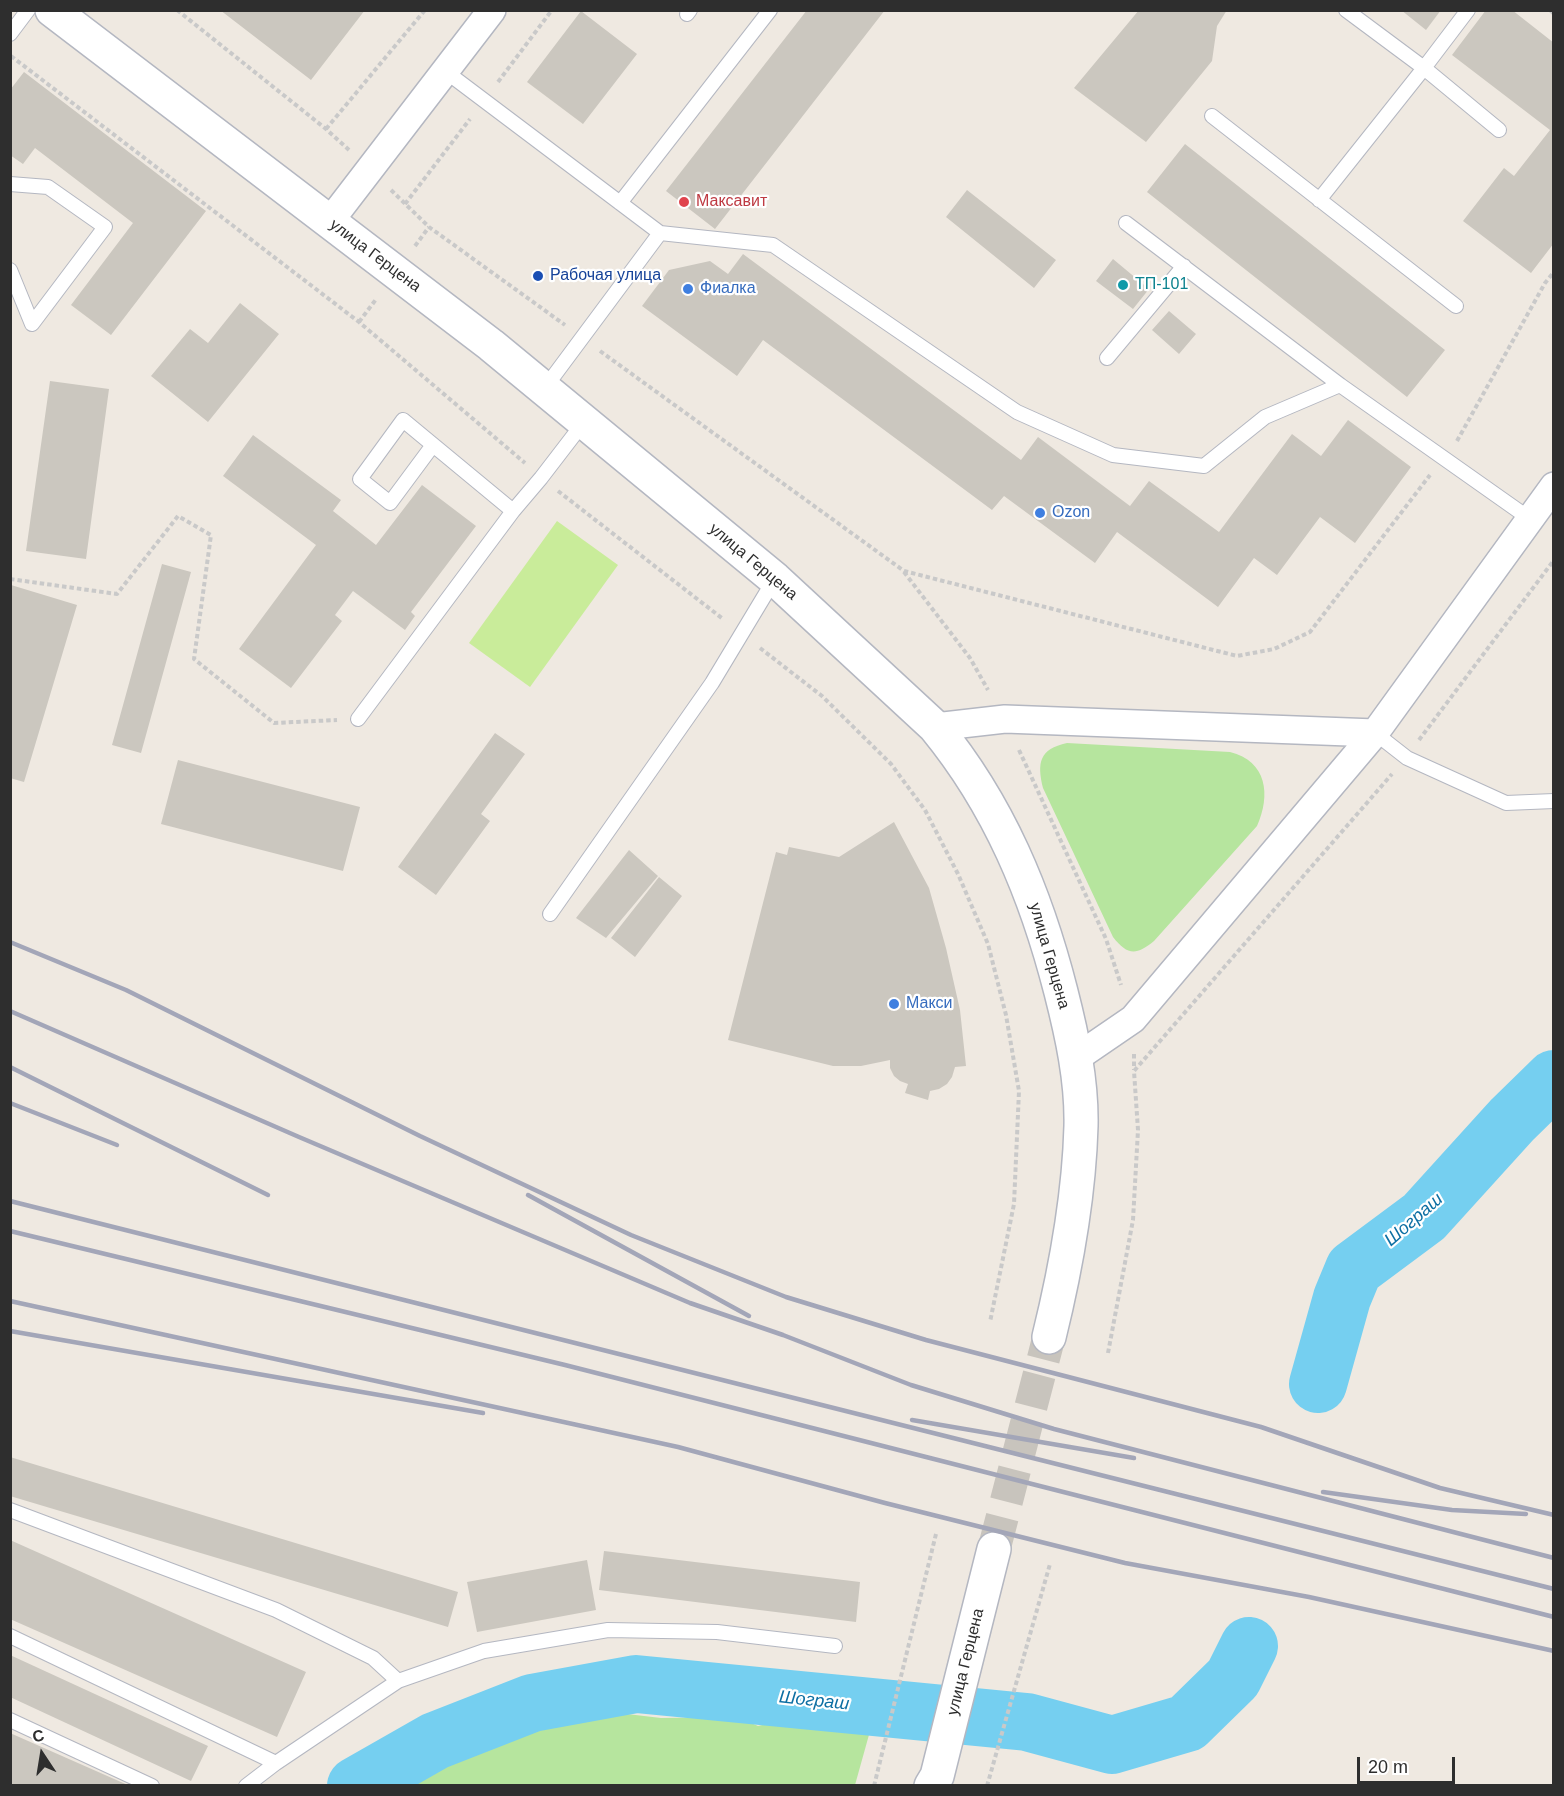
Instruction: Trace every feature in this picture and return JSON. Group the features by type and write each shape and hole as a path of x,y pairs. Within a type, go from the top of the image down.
{"main road":[{"name":"улица Герцена","path":"52,10 491,345 775,579 935,727 958,755 989,806 1022,869 1049,945 1076,1058 1081,1125 1076,1208 1065,1272 1049,1337"},
{"name":"улица Герцена","path":"937,1775 994,1549"}],"street":[{"path":"330,222 492,10"},
{"path":"1076,1058 1133,1019 1375,733 1554,486"},
{"path":"935,727 1005,718 1375,733"}],"lane":[{"path":"10,34 28,10"},
{"path":"620,203 770,10"},
{"path":"1346,10 1424,68 1499,130"},
{"path":"1319,200 1468,10"},
{"path":"445,71 660,233 773,245 1017,411 1113,455 1204,466 1265,417 1340,385"},
{"path":"1212,117 1456,306"},
{"path":"10,184 48,187 105,227 32,324 10,270"},
{"path":"1126,223 1340,385 1530,519"},
{"path":"544,389 660,233"},
{"path":"1107,358 1184,266"},
{"path":"433,445 390,503 360,479 403,420 513,511"},
{"path":"358,719 513,511 542,478 584,422"},
{"path":"550,914 712,683 775,579"},
{"path":"1375,733 1407,758 1506,803 1554,801"},
{"path":"10,1510 276,1610 373,1658 398,1681"},
{"path":"246,1785 398,1681 484,1651 608,1630 717,1632 835,1646"},
{"path":"10,1636 276,1763"},
{"path":"10,1720 152,1785"}],"path":[{"path":"177,10 326,129 429,227 904,571 970,658 1005,718 1106,939 1133,1019 1138,1130 1133,1220 1108,1353"},
{"path":"326,129 425,10"},
{"path":"1550,10 1554,14"},
{"path":"10,56 359,322 542,478 822,696 891,764 925,810 958,874 988,944 1006,1016 1019,1091 1014,1204 990,1322"},
{"path":"904,571 1237,656 1274,649 1310,632 1458,440 1545,283 1554,272"},
{"path":"10,579 117,594 178,516 211,535 194,659 274,723 358,719"},
{"path":"1134,1071 1407,758 1554,560"},
{"path":"874,1785 936,1534"},
{"path":"987,1785 1050,1563"}],"green space":[{"path":"557,521 618,565 530,687 469,643"},
{"path":"1067,743 1230,752 1252,763 1263,781 1264,803 1257,826 1154,941 1137,951 1127,950 1113,937 1043,788 1040,771 1042,758 1051,749"},
{"path":"602,1704 627,1714 661,1718 738,1717 758,1726 791,1718 850,1725 872,1724 855,1785 415,1785 491,1736"}],"building":[{"path":"220,10 365,10 311,80"},
{"path":"807,10 885,10 715,229 666,191"},
{"path":"1139,10 1227,10 1217,26 1212,61 1146,142 1074,88"},
{"path":"1401,10 1441,10 1426,30"},
{"path":"1486,10 1512,10 1554,43 1554,243 1531,273 1463,221 1504,168 1514,176 1550,130 1452,55"},
{"path":"581,11 637,54 583,124 527,82"},
{"path":"24,72 206,211 111,335 71,305 133,223 35,148 23,164 10,155 10,90"},
{"path":"1185,144 1445,350 1407,397 1147,192"},
{"path":"967,190 1056,260 1034,288 946,217"},
{"path":"743,254 1021,460 1038,437 1130,506 1149,481 1219,532 1292,434 1321,456 1348,420 1411,467 1355,543 1320,517 1277,575 1254,558 1218,607 1117,532 1095,563 1004,496 992,510 763,340 737,376 642,306 669,270 710,261 728,274"},
{"name":"ТП-101","path":"1113,259 1149,289 1133,309 1096,281"},
{"path":"240,303 279,334 208,422 151,376 190,329 208,343"},
{"path":"1169,311 1196,334 1179,354 1152,330"},
{"path":"50,381 109,389 86,559 26,551"},
{"path":"253,435 341,500 333,511 376,545 422,485 476,526 411,612 415,616 405,630 353,591 335,615 342,621 291,688 239,649 316,545 223,476"},
{"path":"162,564 191,572 141,753 112,745"},
{"path":"11,585 77,605 24,782 10,778"},
{"path":"495,733 525,754 481,814 490,821 436,895 398,867"},
{"path":"178,760 360,807 343,871 161,824"},
{"path":"894,822 929,888 960,1010 966,1066 955,1067 947,1084 930,1091 928,1100 905,1093 908,1084 894,1076 890,1068 890,1060 861,1066 833,1066 728,1040 776,852 787,855 789,847 839,857"},
{"path":"629,850 658,876 606,938 576,918"},
{"path":"659,877 682,896 635,957 611,938"},
{"path":"10,1457 458,1592 448,1627 10,1496"},
{"path":"10,1540 306,1672 277,1737 10,1619"},
{"path":"604,1551 860,1582 856,1622 599,1590"},
{"path":"587,1560 596,1610 477,1632 467,1582"},
{"path":"10,1655 208,1746 191,1781 10,1697"},
{"path":"10,1733 130,1786 10,1786"}],"waterway":[{"name":"Шограш","path":"1318,1384 1342,1298 1354,1269 1424,1217 1512,1120 1554,1079"},
{"name":"Шограш","path":"356,1786 435,1741 532,1703 636,1684 1027,1722 1112,1745 1187,1723 1233,1678 1249,1646"}],"tunnel":[{"path":"994,1549 1049,1337"}],"railway":[{"path":"10,942 126,990 420,1136 631,1235 786,1297 926,1340 1261,1427 1440,1488 1554,1515"},
{"path":"10,1011 690,1303 783,1335 911,1385 1054,1429 1554,1558"},
{"path":"10,1067 268,1195"},
{"path":"10,1103 117,1145"},
{"path":"528,1195 749,1316"},
{"path":"10,1201 1554,1589"},
{"path":"10,1231 565,1365 1554,1617"},
{"path":"10,1301 678,1447 885,1503 1125,1563 1309,1597 1554,1651"},
{"path":"10,1331 483,1413"},
{"path":"912,1420 1134,1458"},
{"path":"1323,1492 1452,1510 1526,1514"}],"place":[{"name":"Максавит","path":"684,202"},
{"name":"Рабочая улица","path":"538,276"},
{"name":"ТП-101","path":"1123,285"},
{"name":"Фиалка","path":"688,289"},
{"name":"Ozon","path":"1040,513"},
{"name":"Макси","path":"894,1004"}]}
